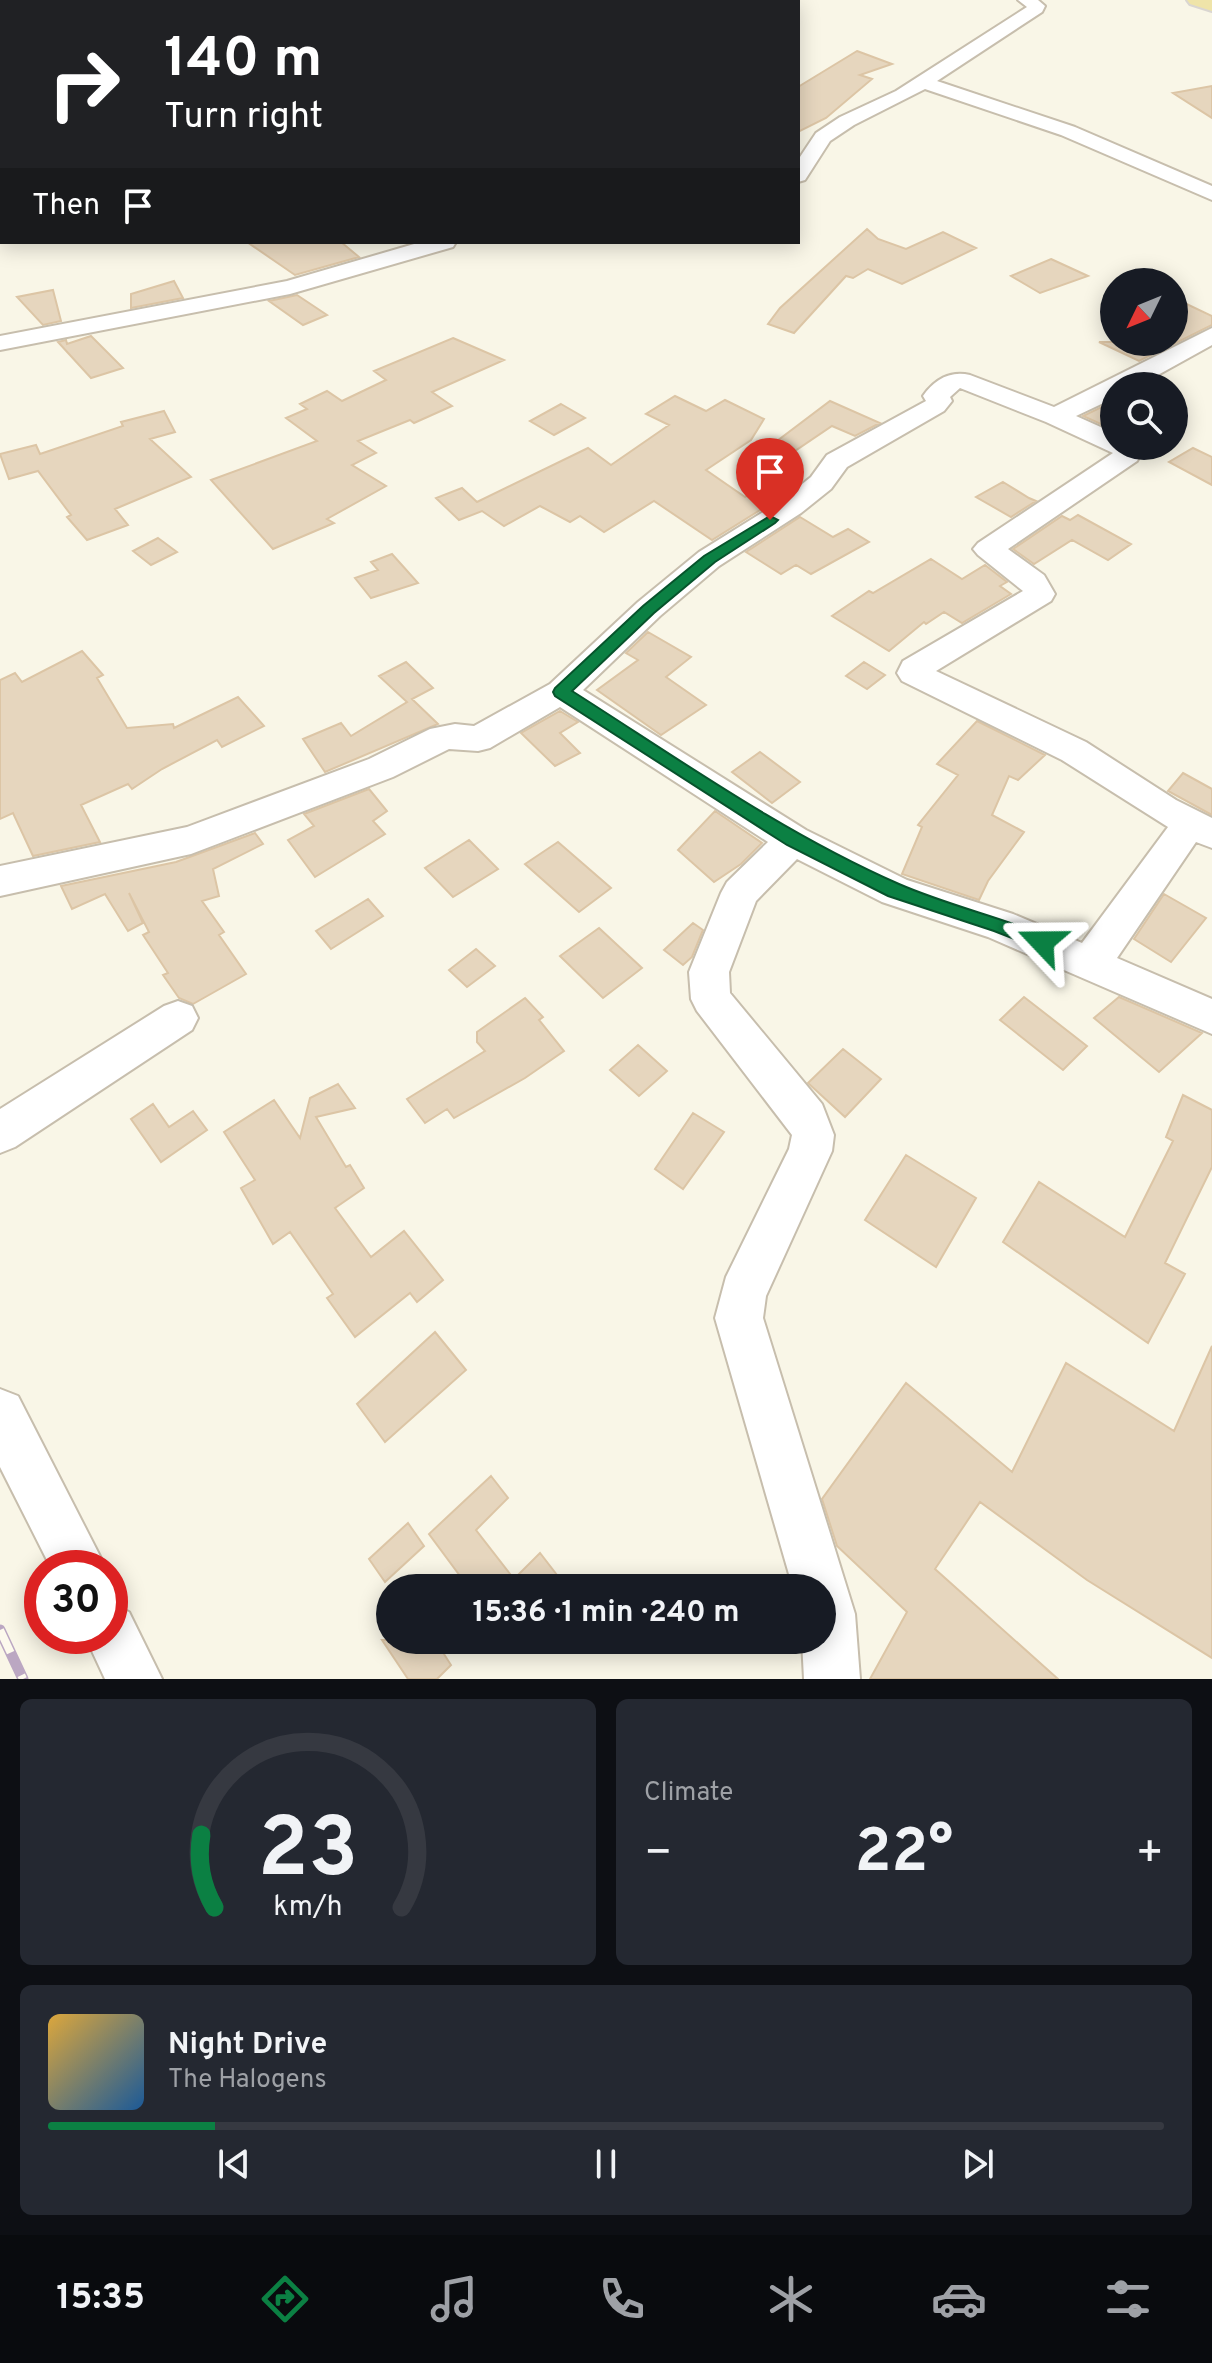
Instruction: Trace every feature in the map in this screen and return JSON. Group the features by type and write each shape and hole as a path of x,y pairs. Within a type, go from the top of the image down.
{"main road":[{"path":"1197,0 1212,5"}],"street":[{"path":"800,173 823,137 847,121 923,82 1036,9 1037,6 1026,0"},
{"path":"923,82 1068,131 1212,194"},
{"path":"0,343 290,287 438,244"},
{"path":"1055,416 1156,368 1212,335"},
{"path":"0,881 36,871 120,858 191,840 381,768 442,738 478,739 561,692 649,609 709,559 791,507 821,483 837,461 935,406 939,401 936,396 952,382 969,381 1100,437"},
{"path":"1089,963 1201,829 1074,751 913,673 914,669 1040,594 1033,582 988,549 1120,460"},
{"path":"561,692 793,840 895,891 1000,925 1212,1017"},
{"path":"793,840 740,893 709,972 711,999 807,1118 813,1135 810,1151 743,1294 739,1318 816,1574"},
{"path":"0,1133 178,1018"},
{"path":"0,1414 70,1550"},
{"path":"122,1654 134,1679"},
{"path":"830,1654 832,1679"}],"building":[{"path":"857,51 892,64 860,75 872,79 826,118 800,131 800,86"},
{"path":"1212,86 1212,118 1173,93"},
{"path":"867,229 878,239 906,249 943,232 976,248 902,284 868,269 853,278 846,276 794,333 768,324 780,308"},
{"path":"250,244 343,244 359,257 295,275"},
{"path":"1051,259 1088,276 1040,293 1011,276"},
{"path":"174,281 183,298 131,308 131,294"},
{"path":"53,290 61,321 43,325 17,297"},
{"path":"297,295 327,315 303,325 269,301"},
{"path":"1188,305 1212,316 1212,325 1188,337"},
{"path":"91,336 123,368 91,378 58,342 66,340 67,344"},
{"path":"453,338 504,360 432,392 452,406 414,423 410,420 358,441 376,453 352,465 386,486 327,519 334,523 273,549 211,480 317,441 286,418 307,409 300,404 327,391 342,401 386,380 374,371"},
{"path":"1128,356 1149,356 1139,361"},
{"path":"675,396 706,411 725,400 764,419 751,440 706,470 745,497 754,491 773,502 712,540 654,501 604,532 580,516 570,522 540,506 504,526 482,511 459,520 436,498 462,488 477,502 588,448 611,465 669,425 646,414"},
{"path":"830,401 880,423 855,436 832,426 783,459 773,444"},
{"path":"561,404 585,418 554,435 530,421"},
{"path":"1100,408 1100,424 1083,416"},
{"path":"164,411 175,432 150,439 191,477 115,509 128,525 87,540 67,517 71,515 38,471 9,479 0,454 36,445 40,454 123,426 121,422"},
{"path":"1193,448 1212,457 1212,485 1169,462 1188,460 1188,451"},
{"path":"1003,482 1036,501 1011,517 976,497"},
{"path":"1078,515 1131,544 1108,560 1072,540 1034,564 1013,549 1062,516 1070,520"},
{"path":"800,517 833,537 848,529 869,542 811,574 796,565 781,574 746,552"},
{"path":"158,538 177,552 151,565 133,551"},
{"path":"392,554 418,583 371,598 355,578 378,570 371,562"},
{"path":"931,559 962,579 985,565 1007,582 1000,586 1011,594 962,623 944,612 926,624 924,622 889,651 832,616 869,591 873,593"},
{"path":"648,632 691,657 666,677 706,705 661,735 597,690 638,660 626,653"},
{"path":"82,651 103,675 97,678 127,728 173,724 174,728 238,697 264,726 222,747 217,740 132,789 128,784 81,805 100,842 33,856 13,813 0,819 0,680 15,673 22,682"},
{"path":"406,662 433,688 412,699 438,724 325,772 303,739 341,723 351,736 407,702 379,676"},
{"path":"864,662 885,675 867,689 846,676"},
{"path":"560,711 578,722 560,733 580,753 555,766 521,733"},
{"path":"977,721 1045,755 1018,780 1009,776 992,815 1024,832 988,881 979,900 902,874 922,827 918,825 958,775 937,764"},
{"path":"760,752 800,782 772,803 732,772"},
{"path":"1183,773 1212,789 1212,815 1168,791"},
{"path":"369,789 387,811 373,821 385,834 315,877 288,840 314,826 304,814"},
{"path":"715,811 762,843 741,864 714,882 678,850"},
{"path":"255,833 263,844 213,869 219,896 202,901 224,932 219,935 246,974 193,1004 179,998 163,975 168,973 143,935 149,932 129,893 143,923 128,931 105,894 72,909 61,886 176,862"},
{"path":"469,840 498,869 453,897 425,868"},
{"path":"558,842 611,888 579,912 525,864"},
{"path":"1164,894 1206,918 1171,962 1134,939"},
{"path":"368,899 383,916 331,949 316,931"},
{"path":"693,923 703,930 692,957 683,965 664,950"},
{"path":"599,928 642,968 603,998 560,956"},
{"path":"476,949 495,966 467,987 449,970"},
{"path":"1024,997 1087,1046 1063,1070 1000,1020"},
{"path":"1119,997 1202,1033 1159,1072 1094,1018"},
{"path":"525,998 543,1017 539,1020 564,1051 525,1078 454,1118 447,1109 425,1123 407,1099 485,1051 477,1042 477,1032"},
{"path":"638,1045 667,1071 639,1096 610,1070"},
{"path":"843,1049 881,1079 845,1117 808,1083"},
{"path":"338,1084 355,1108 316,1117 346,1167 350,1165 364,1188 335,1208 371,1257 404,1231 443,1280 417,1302 410,1293 355,1337 327,1298 333,1294 290,1232 273,1244 241,1188 255,1180 224,1132 274,1100 300,1138 310,1098"},
{"path":"1183,1095 1212,1110 1212,1167 1165,1263 1185,1274 1148,1343 1003,1242 1039,1182 1125,1237 1173,1141 1166,1137"},
{"path":"153,1104 169,1127 193,1111 207,1130 161,1162 131,1119"},
{"path":"693,1113 724,1132 683,1189 655,1169"},
{"path":"906,1155 976,1198 936,1267 865,1220"},
{"path":"435,1332 466,1370 385,1442 357,1404"},
{"path":"1212,1346 1212,1658 1087,1580 980,1502 935,1569 1058,1679 870,1679 907,1612 837,1546 822,1499 906,1383 1012,1472 1066,1363 1174,1431"},
{"path":"491,1476 508,1498 476,1530 510,1574 459,1574 429,1534"},
{"path":"408,1523 424,1546 394,1574 379,1574 369,1559"},
{"path":"540,1553 556,1574 519,1574"},
{"path":"391,1654 444,1654 451,1665 437,1679 408,1679"}],"railway":[{"path":"0,1630 23,1679"}],"route":[{"path":"770,520 709,559 649,609 561,692 793,840 895,891 1042,942"}]}
